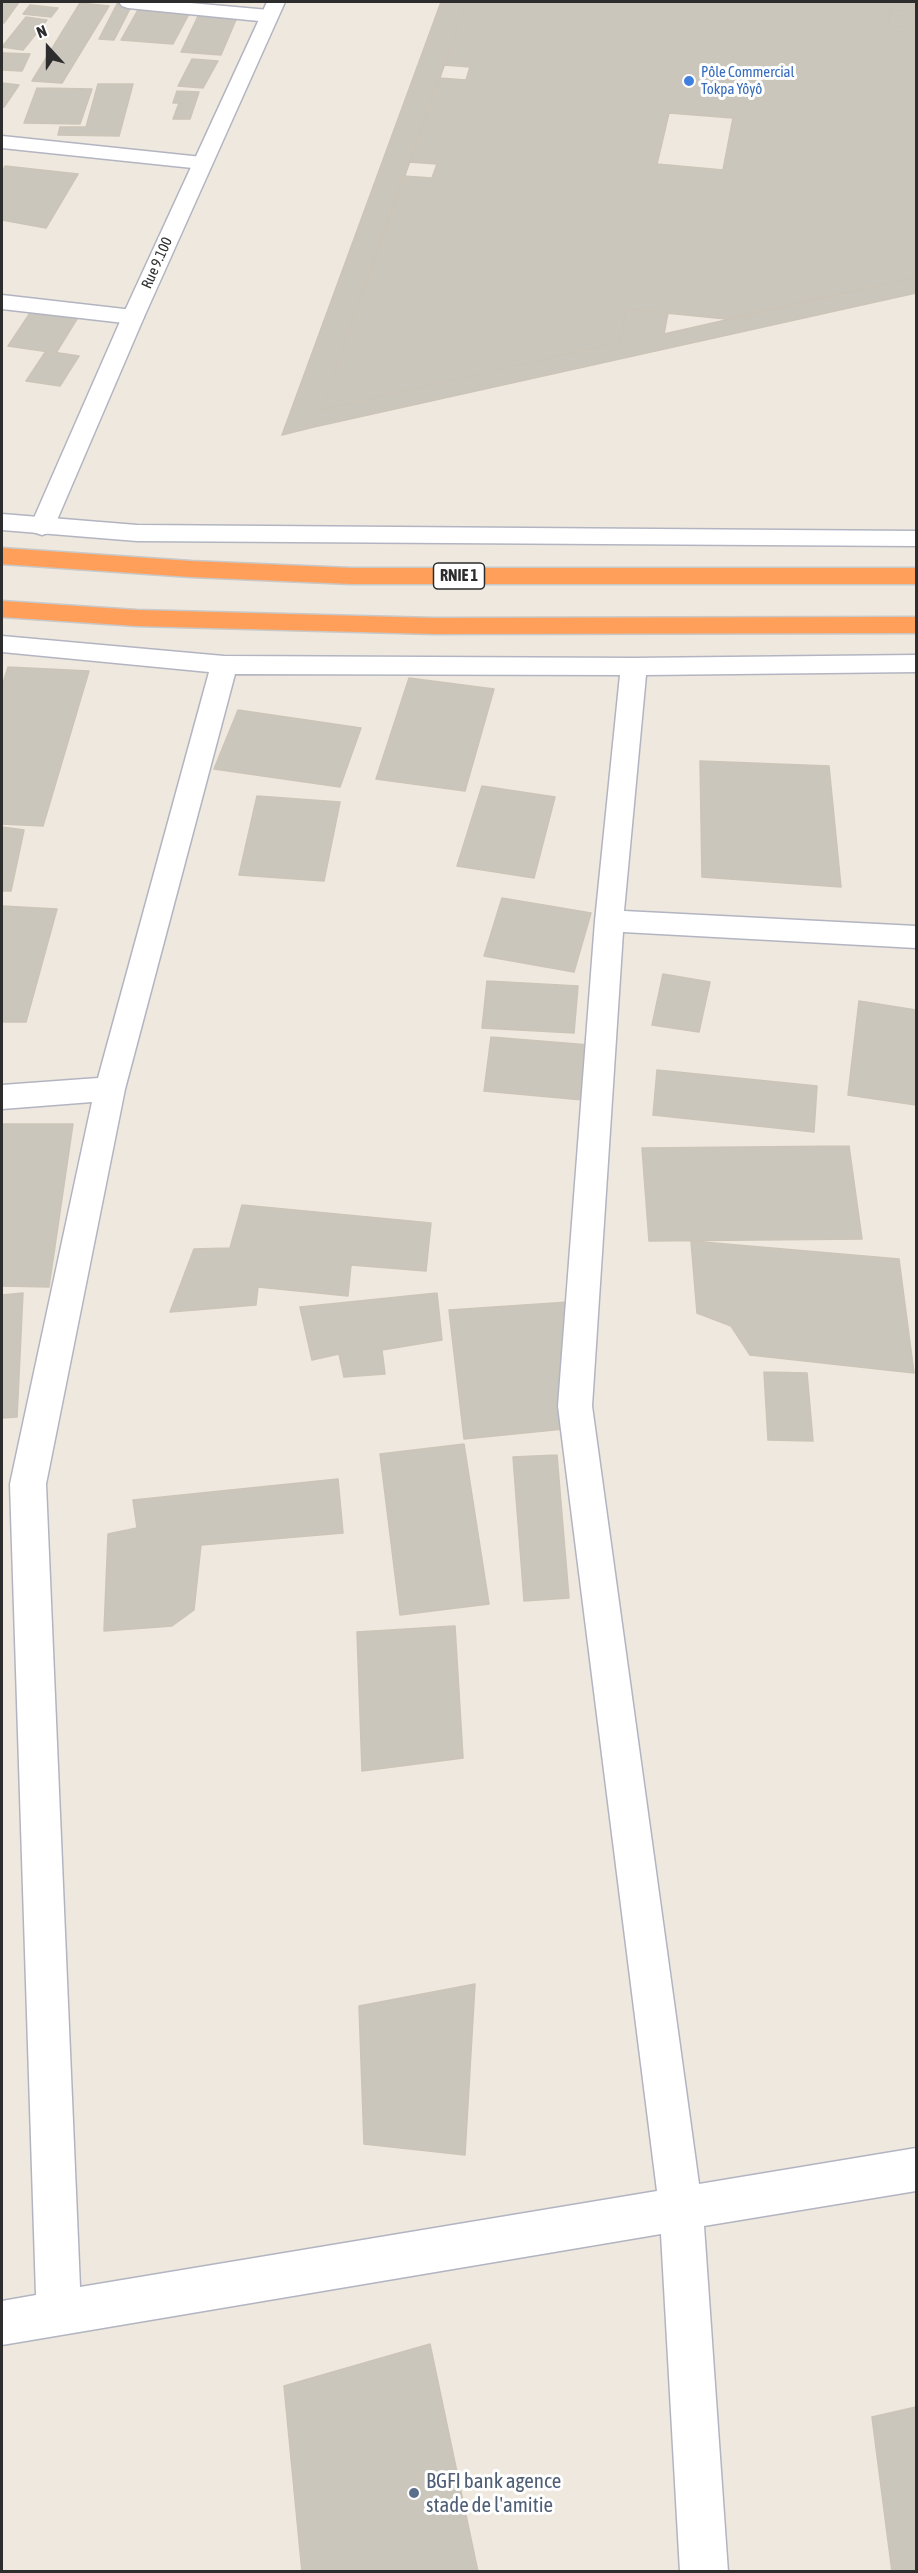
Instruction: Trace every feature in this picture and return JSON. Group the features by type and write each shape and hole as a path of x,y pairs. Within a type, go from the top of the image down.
{"highway":[{"name":"RNIE 1","path":"2,556 191,569 351,576 916,576"},
{"path":"2,609 137,618 307,624 916,625"}],"street":[{"path":"128,2 272,9"},
{"name":"Rue 9.100","path":"42,527 132,317 272,9"},
{"path":"2,142 202,163"},
{"path":"2,302 132,317"},
{"path":"2,522 137,533 916,539"},
{"path":"2,644 224,665 634,667 916,663"},
{"path":"59,2313 15,1486 111,1089 224,665"},
{"path":"634,667 609,921 575,1406 681,2208 704,2571"},
{"path":"609,921 916,937"},
{"path":"2,1097 111,1089"},
{"path":"2,2323 916,2169"}],"building":[{"path":"2,2 19,2 4,23 2,22"},
{"path":"118,2 133,3 114,40 99,39"},
{"path":"441,2 467,2 321,410 314,427 282,435"},
{"path":"467,2 916,2 916,12 889,10 888,26 916,28 916,277 726,319 626,309 620,342 321,410 403,176 432,178 437,164 409,162 439,78 466,80 470,67 444,65","holes":["669,113 733,118 723,170 657,164"]},
{"path":"80,3 109,6 62,83 32,81"},
{"path":"30,5 58,8 51,17 23,14"},
{"path":"139,8 190,12 173,44 121,40"},
{"path":"889,10 916,12 916,28 888,26"},
{"path":"200,12 238,15 221,55 181,52"},
{"path":"26,17 47,20 23,50 2,47"},
{"path":"2,53 30,54 22,71 2,70"},
{"path":"192,59 218,61 203,88 178,86"},
{"path":"2,83 19,85 4,107 2,106"},
{"path":"98,84 133,84 119,136 58,135 60,127 86,127"},
{"path":"37,88 92,89 80,124 24,123"},
{"path":"177,91 199,92 190,119 173,119 179,103 173,103"},
{"path":"5,166 78,174 46,228 2,220 2,173"},
{"path":"916,277 916,293 314,427 321,410 620,342 626,309 668,313 664,334"},
{"path":"30,313 77,319 56,353 8,346"},
{"path":"46,351 79,356 60,386 26,381"},
{"path":"8,667 89,671 43,826 2,824 2,686"},
{"path":"409,678 494,689 465,791 376,779"},
{"path":"238,710 361,728 340,787 214,769"},
{"path":"700,761 829,766 841,887 702,877"},
{"path":"482,786 555,797 534,878 457,866"},
{"path":"257,796 340,802 324,881 239,875"},
{"path":"2,827 24,830 11,891 2,891"},
{"path":"502,898 591,913 574,972 484,956"},
{"path":"2,906 57,909 26,1022 2,1022"},
{"path":"663,974 710,982 699,1032 652,1025"},
{"path":"487,981 578,986 574,1033 482,1028"},
{"path":"859,1001 916,1010 916,1105 848,1095"},
{"path":"491,1037 589,1045 583,1100 484,1091"},
{"path":"657,1070 817,1086 814,1132 653,1115"},
{"path":"2,1124 73,1124 49,1287 2,1286"},
{"path":"849,1146 862,1239 649,1241 642,1148"},
{"path":"242,1205 431,1223 426,1271 351,1265 348,1296 258,1287 256,1305 170,1312 194,1249 230,1248"},
{"path":"691,1241 899,1259 914,1373 750,1355 731,1326 697,1313"},
{"path":"23,1293 17,1417 2,1418 2,1295"},
{"path":"437,1293 442,1340 382,1350 385,1374 344,1377 339,1354 312,1360 300,1307"},
{"path":"569,1302 564,1429 464,1439 449,1310"},
{"path":"764,1372 807,1373 813,1441 768,1440"},
{"path":"464,1444 489,1604 400,1615 380,1454"},
{"path":"557,1455 569,1598 524,1601 513,1457"},
{"path":"338,1479 343,1533 201,1545 194,1610 172,1626 104,1631 108,1534 137,1528 133,1500"},
{"path":"455,1626 463,1758 362,1771 357,1632"},
{"path":"475,1984 465,2155 364,2144 359,2006"},
{"path":"430,2344 478,2572 302,2572 284,2386"},
{"path":"916,2407 916,2572 892,2572 872,2417"}],"place":[{"name":"Pôle Commercial Tokpa Yôyô","path":"689,81"},
{"name":"BGFI bank agence stade de l'amitie","path":"414,2493"}]}
